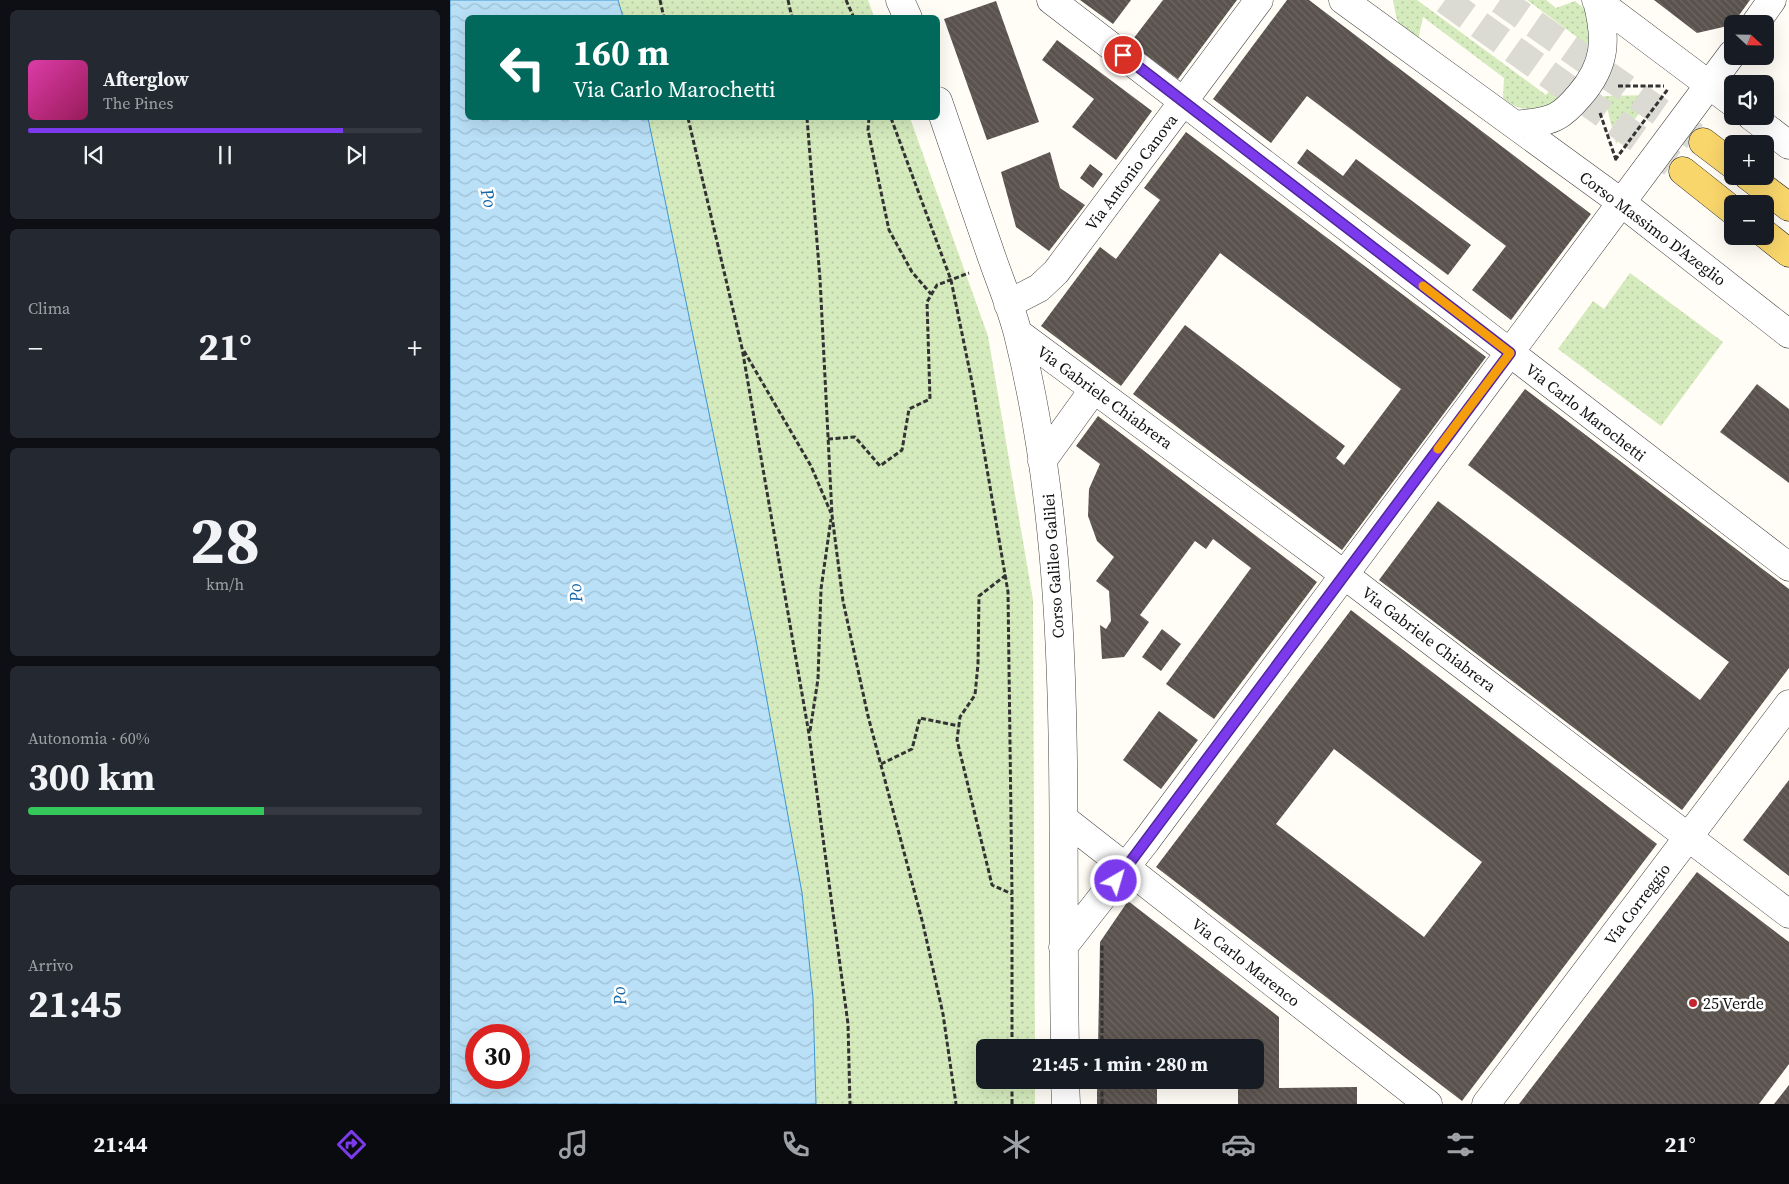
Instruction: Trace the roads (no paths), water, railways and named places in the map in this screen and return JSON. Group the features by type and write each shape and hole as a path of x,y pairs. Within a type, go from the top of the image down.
{"main road":[{"path":"1704,142 1724,158"},
{"path":"1683,172 1724,204"},
{"path":"1760,185 1789,207"},
{"path":"1774,241 1789,253"}],"street":[{"path":"900,0 907,15"},
{"name":"Via Carlo Marochetti","path":"1051,0 1789,567"},
{"name":"Via Antonio Canova","path":"1008,304 1040,288 1056,272 1259,0"},
{"name":"Corso Massimo D'Azeglio","path":"1343,0 1622,203 1789,334"},
{"path":"1380,0 1382,28"},
{"path":"1597,0 1724,95"},
{"path":"1515,125 1557,116 1575,101 1589,85 1600,64 1604,44 1603,23 1597,0"},
{"path":"1761,15 1772,0"},
{"path":"1063,947 1126,868 1724,65"},
{"name":"Corso Galileo Galilei","path":"940,107 1018,333 1048,495 1056,592 1064,819 1065,1039"},
{"path":"1763,125 1789,145"},
{"name":"Via Gabriele Chiabrera","path":"1018,333 1345,575 1789,914"},
{"path":"1042,460 1094,389"},
{"name":"Via Correggio","path":"1486,1104 1789,704"},
{"name":"Via Carlo Marenco","path":"1064,819 1428,1104"},
{"path":"1065,1089 1066,1104"}],"water":[{"name":"Po","path":"450,0 618,0 622,15 465,15 465,120 648,120 756,640 802,893 813,998 816,1104 451,1104"}],"tunnel":[{"path":"1445,0 1683,171"},
{"path":"1500,0 1703,142"}],"place":[{"name":"25 Verde","path":"1693,1003"}]}
